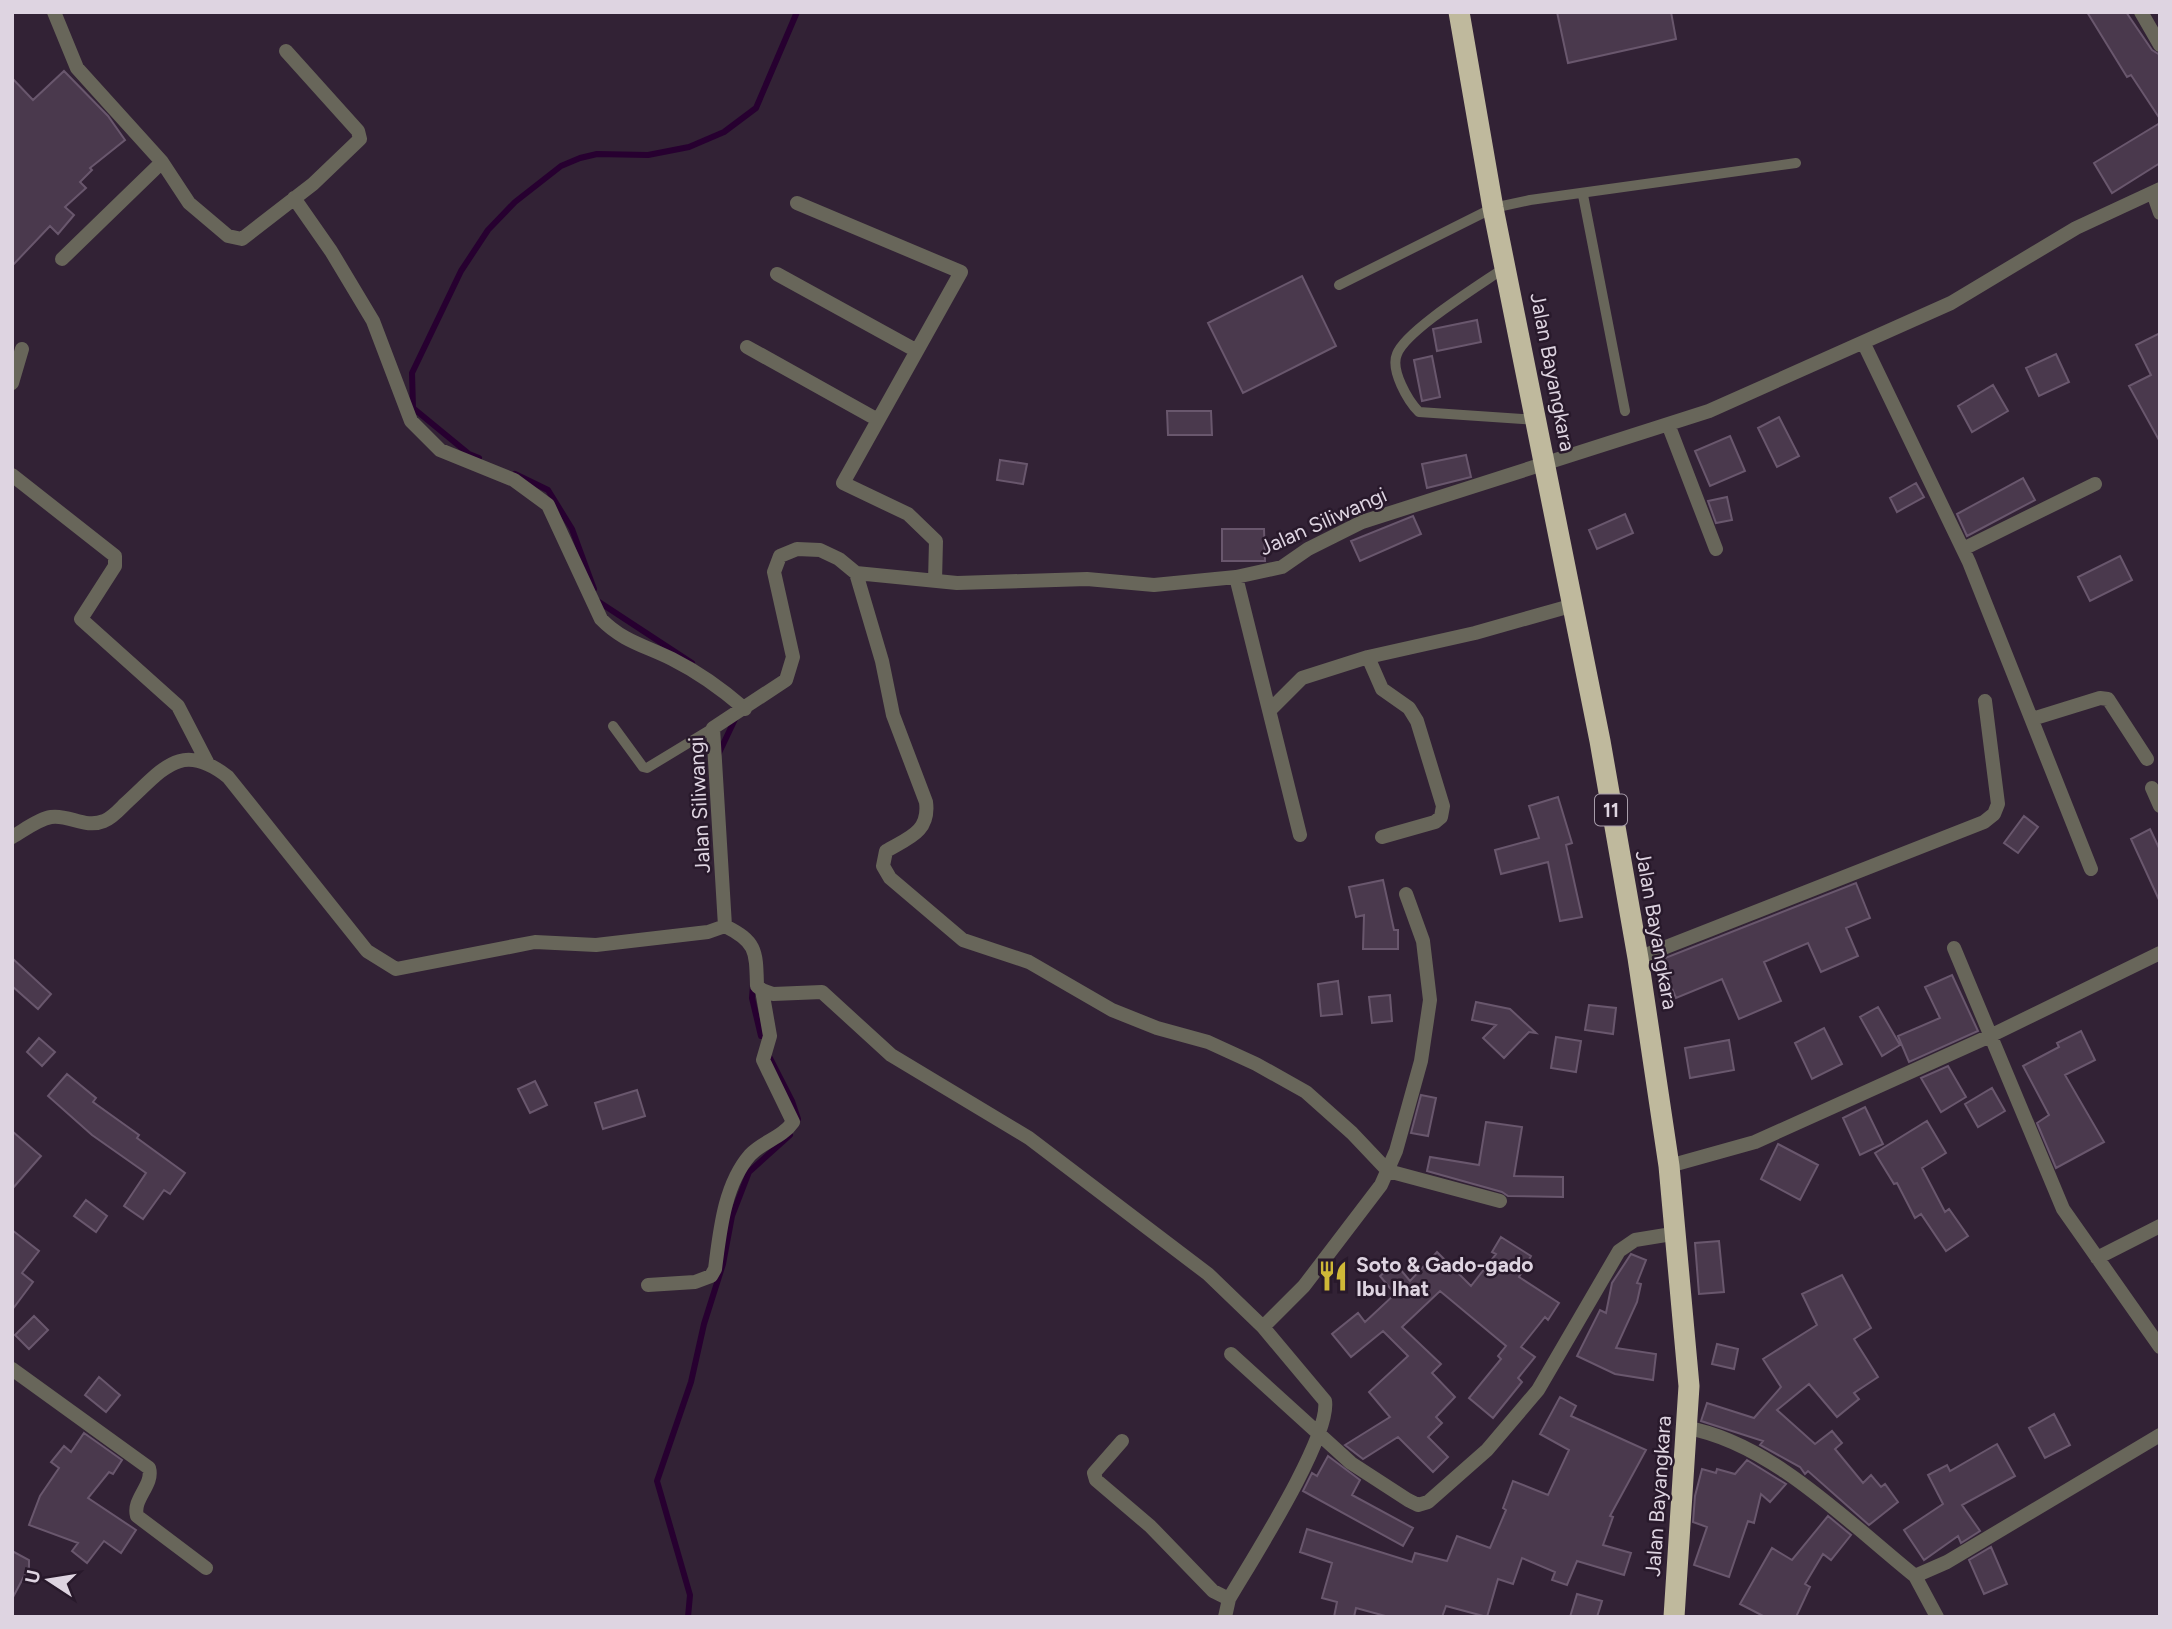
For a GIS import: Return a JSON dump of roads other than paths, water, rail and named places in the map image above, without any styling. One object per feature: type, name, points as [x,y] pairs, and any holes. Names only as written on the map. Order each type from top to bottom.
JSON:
[{"type":"highway","name":"Jalan Bayangkara","points":[[1459,12],[1493,208],[1546,461],[1638,958],[1678,1233],[1689,1386],[1674,1617]]},
{"type":"street","points":[[54,12],[77,68],[162,162],[189,203],[232,239],[242,239],[358,144],[360,135],[286,51]]},
{"type":"street","points":[[2141,12],[2160,45]]},
{"type":"street","points":[[62,260],[162,162]]},
{"type":"street","points":[[2156,191],[2160,213]]},
{"type":"street","name":"Jalan Siliwangi","points":[[721,928],[720,808],[713,728],[786,680],[792,669],[793,657],[774,572],[780,556],[797,549],[820,550],[839,559],[856,573],[935,581],[1087,579],[1154,585],[1236,577],[1282,567],[1308,549],[1362,522],[1709,411],[1951,303],[2076,228],[2156,191]]},
{"type":"street","points":[[295,198],[373,321],[411,421],[421,434],[440,450],[514,480],[548,505],[601,619],[623,637],[673,659],[722,690],[745,709]]},
{"type":"street","points":[[797,204],[961,272],[843,483],[908,514],[936,541],[935,581]]},
{"type":"street","points":[[776,274],[917,351]]},
{"type":"street","points":[[1864,344],[1963,549],[2091,869]]},
{"type":"street","points":[[747,347],[878,419]]},
{"type":"street","points":[[12,383],[22,349]]},
{"type":"street","points":[[1668,424],[1716,549]]},
{"type":"street","points":[[12,475],[117,558],[115,566],[81,619],[178,706],[207,762]]},
{"type":"street","points":[[1963,549],[2095,484]]},
{"type":"street","points":[[856,573],[882,661],[893,715],[926,802],[928,816],[920,831],[886,851],[883,866],[890,878],[963,940],[1029,962],[1112,1010],[1157,1028],[1208,1042],[1256,1064],[1306,1092],[1352,1133],[1388,1171],[1500,1201]]},
{"type":"street","points":[[1236,577],[1300,835]]},
{"type":"street","points":[[1270,710],[1302,678],[1368,657],[1475,633],[1574,606]]},
{"type":"street","points":[[1368,657],[1382,689],[1409,708],[1417,720],[1443,806],[1441,817],[1435,822],[1382,837]]},
{"type":"street","points":[[2032,719],[2100,698],[2108,699],[2147,759]]},
{"type":"street","points":[[1638,958],[1984,822],[1994,814],[1998,804],[1985,701]]},
{"type":"street","points":[[12,837],[52,817],[93,824],[107,820],[177,760],[185,758],[207,762],[228,777],[367,951],[389,967],[420,966],[491,948],[535,942],[596,945],[721,928],[744,936],[754,949],[757,986],[761,990],[773,994],[816,990],[828,995],[891,1055],[1029,1138],[1208,1274],[1262,1326],[1325,1401],[1327,1410],[1320,1436],[1229,1599],[1225,1617]]},
{"type":"street","points":[[2152,788],[2160,806]]},
{"type":"street","points":[[1262,1326],[1304,1286],[1381,1185],[1396,1151],[1421,1061],[1430,1000],[1423,940],[1405,894]]},
{"type":"street","points":[[1954,948],[2063,1209],[2160,1347]]},
{"type":"street","points":[[1669,1166],[1755,1142],[1990,1036],[2160,953]]},
{"type":"street","points":[[648,1285],[695,1282],[711,1276],[715,1269],[723,1215],[740,1170],[751,1154],[792,1124],[792,1117],[763,1056],[766,1041],[770,1036],[761,990]]},
{"type":"street","points":[[2097,1258],[2160,1226]]},
{"type":"street","points":[[1231,1354],[1351,1463],[1418,1505],[1428,1502],[1487,1450],[1538,1390],[1619,1251],[1635,1240],[1678,1233]]},
{"type":"street","points":[[12,1369],[149,1468],[150,1476],[135,1508],[137,1516],[206,1569]]},
{"type":"street","points":[[1688,1428],[1716,1433],[1770,1461],[1915,1576],[1937,1617]]},
{"type":"street","points":[[1915,1576],[1947,1562],[2160,1435]]},
{"type":"street","points":[[1122,1441],[1094,1473],[1096,1480],[1150,1526],[1213,1591],[1229,1599]]},
{"type":"lane","points":[[1339,285],[1493,208],[1530,200],[1583,195],[1796,163]]},
{"type":"lane","points":[[1583,195],[1625,411]]},
{"type":"lane","points":[[1507,266],[1410,337],[1396,354],[1395,362],[1410,404],[1419,412],[1538,420]]},
{"type":"lane","points":[[613,726],[643,767],[647,768],[713,728]]},
{"type":"waterway","points":[[479,458],[469,454],[413,408],[412,373],[461,271],[488,230],[515,202],[561,166],[580,158],[597,154],[648,155],[689,147],[724,132],[756,108],[797,12]]},
{"type":"waterway","points":[[515,474],[548,490],[572,529],[594,589]]},
{"type":"waterway","points":[[599,602],[692,663]]},
{"type":"waterway","points":[[718,755],[736,717]]},
{"type":"waterway","points":[[753,985],[752,998],[761,1036]]},
{"type":"waterway","points":[[770,1058],[798,1119]]},
{"type":"waterway","points":[[688,1617],[690,1595],[657,1481],[691,1382],[704,1324],[723,1264],[732,1216],[749,1172],[790,1135]]},
{"type":"place","name":"Soto & Gado-gado Ibu Ihat","points":[[1333,1276]]}]
